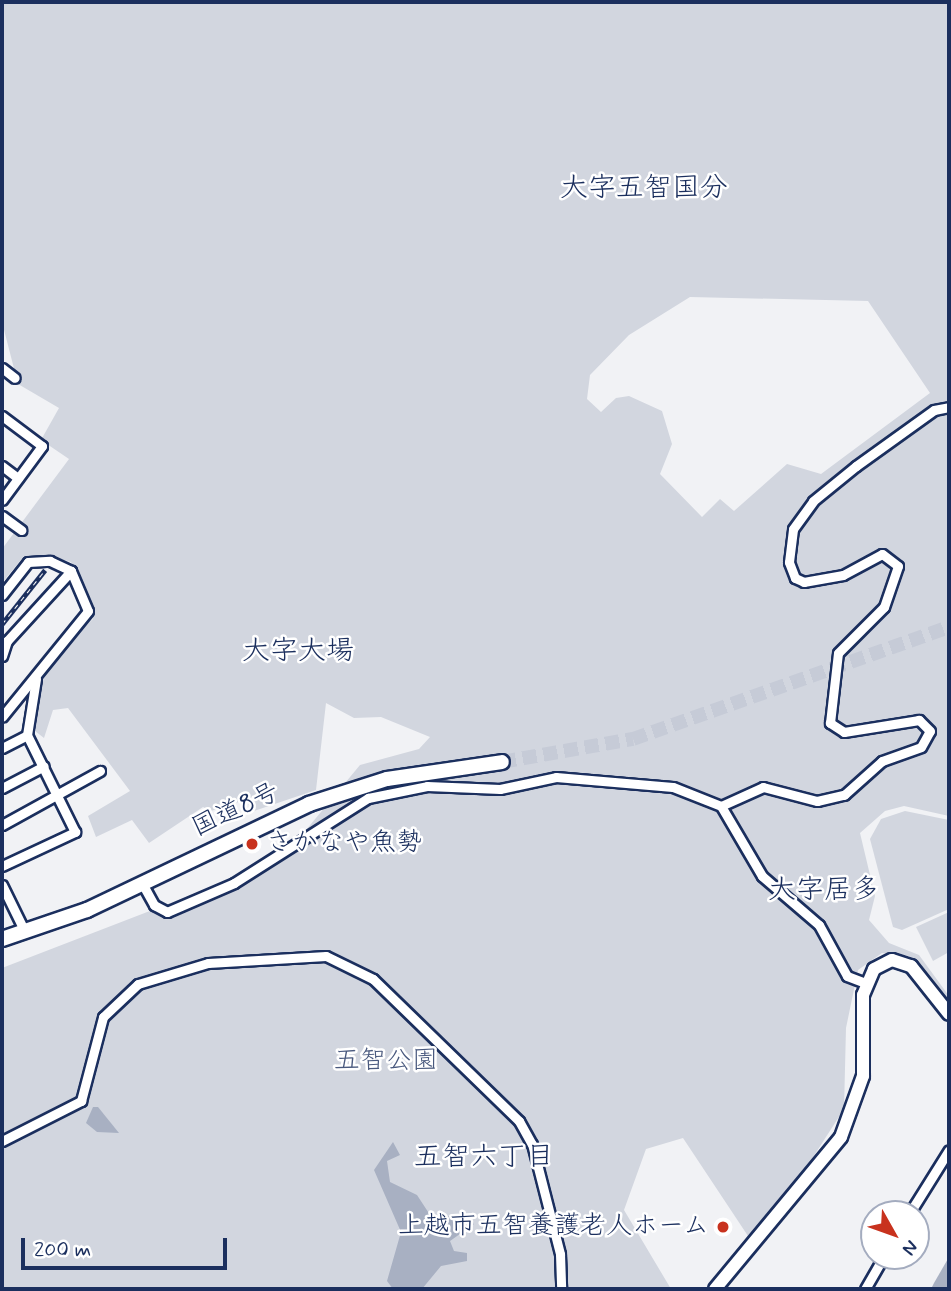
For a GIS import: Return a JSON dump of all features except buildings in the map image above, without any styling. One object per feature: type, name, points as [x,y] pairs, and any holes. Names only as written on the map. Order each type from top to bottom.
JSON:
[{"type":"highway","name":"国道8号","points":[[2,939],[143,885],[254,826],[345,791],[502,762]]},
{"type":"main road","points":[[715,1289],[841,1137],[863,1076],[865,983],[880,965],[905,962],[949,1014]]},
{"type":"street","points":[[2,368],[15,378]]},
{"type":"street","points":[[721,806],[763,787],[832,801],[882,761],[929,740],[927,723],[919,720],[844,732],[828,716],[838,653],[884,607],[896,561],[882,554],[843,575],[804,583],[795,578],[787,552],[793,529],[813,501],[933,410],[949,407]]},
{"type":"street","points":[[2,416],[42,446],[2,500]]},
{"type":"street","points":[[2,466],[18,478]]},
{"type":"street","points":[[2,516],[21,530]]},
{"type":"street","points":[[2,595],[34,559],[71,570]]},
{"type":"street","points":[[2,656],[7,641],[71,570]]},
{"type":"street","points":[[2,717],[36,679],[88,611],[71,570]]},
{"type":"street","points":[[2,866],[75,832],[27,735],[36,679]]},
{"type":"street","points":[[2,748],[27,735]]},
{"type":"street","points":[[2,788],[44,766]]},
{"type":"street","points":[[2,825],[59,796],[100,771]]},
{"type":"street","points":[[143,885],[154,905],[167,912],[234,883],[368,798],[426,786],[500,789],[556,777],[605,786],[668,787],[721,806],[762,876],[818,925],[847,976],[865,983]]},
{"type":"street","points":[[2,885],[25,932]]},
{"type":"street","points":[[2,1141],[81,1101],[103,1017],[138,984],[208,963],[326,956],[373,979],[519,1121],[532,1144],[559,1254],[561,1289]]},
{"type":"street","points":[[918,1200],[949,1150]]},
{"type":"street","points":[[865,1289],[876,1270]]},
{"type":"green space","name":"五智公園","points":[[2,2],[949,2],[949,816],[904,806],[885,811],[860,833],[875,896],[869,920],[889,943],[919,955],[949,996],[949,1008],[909,956],[882,953],[858,970],[846,1028],[844,1109],[797,1182],[748,1236],[683,1138],[646,1149],[624,1210],[671,1289],[2,1289],[2,968],[238,877],[306,830],[360,765],[419,749],[430,737],[381,717],[354,718],[326,703],[316,790],[254,811],[245,800],[211,811],[203,807],[149,843],[132,820],[96,837],[88,816],[130,791],[68,708],[53,710],[44,738],[35,731],[42,681],[59,650],[93,619],[94,608],[71,562],[48,555],[24,556],[2,583],[2,549],[69,459],[41,440],[59,408],[18,384],[2,322]],"holes":[[[690,297],[868,301],[930,393],[821,474],[787,464],[734,511],[720,499],[702,517],[660,474],[672,444],[662,411],[629,396],[616,398],[601,412],[587,399],[590,375],[629,335]]]},
{"type":"green space","points":[[905,811],[949,820],[949,909],[902,930],[893,927],[870,839],[881,819]]},
{"type":"green space","points":[[949,912],[949,952],[933,961],[916,927]]},
{"type":"water","points":[[93,1107],[98,1107],[119,1133],[97,1132],[86,1123]]},
{"type":"water","points":[[393,1142],[400,1155],[387,1161],[390,1182],[417,1195],[434,1221],[453,1215],[474,1224],[450,1241],[454,1251],[467,1253],[467,1261],[441,1266],[422,1289],[393,1289],[387,1281],[401,1232],[374,1170]]},
{"type":"water","points":[[949,1257],[949,1289],[931,1289],[934,1283]]},
{"type":"tunnel","points":[[502,762],[633,739],[949,627]]},
{"type":"railway","points":[[2,624],[45,570]]},
{"type":"place","name":"さかなや魚勢","points":[[252,844]]},
{"type":"place","name":"上越市五智養護老人ホーム","points":[[723,1227]]},
{"type":"district","name":"大字五智国分","points":[[644,189]]},
{"type":"district","name":"大字大場","points":[[298,652]]},
{"type":"district","name":"大字居多","points":[[824,891]]},
{"type":"district","name":"五智六丁目","points":[[484,1158]]}]
